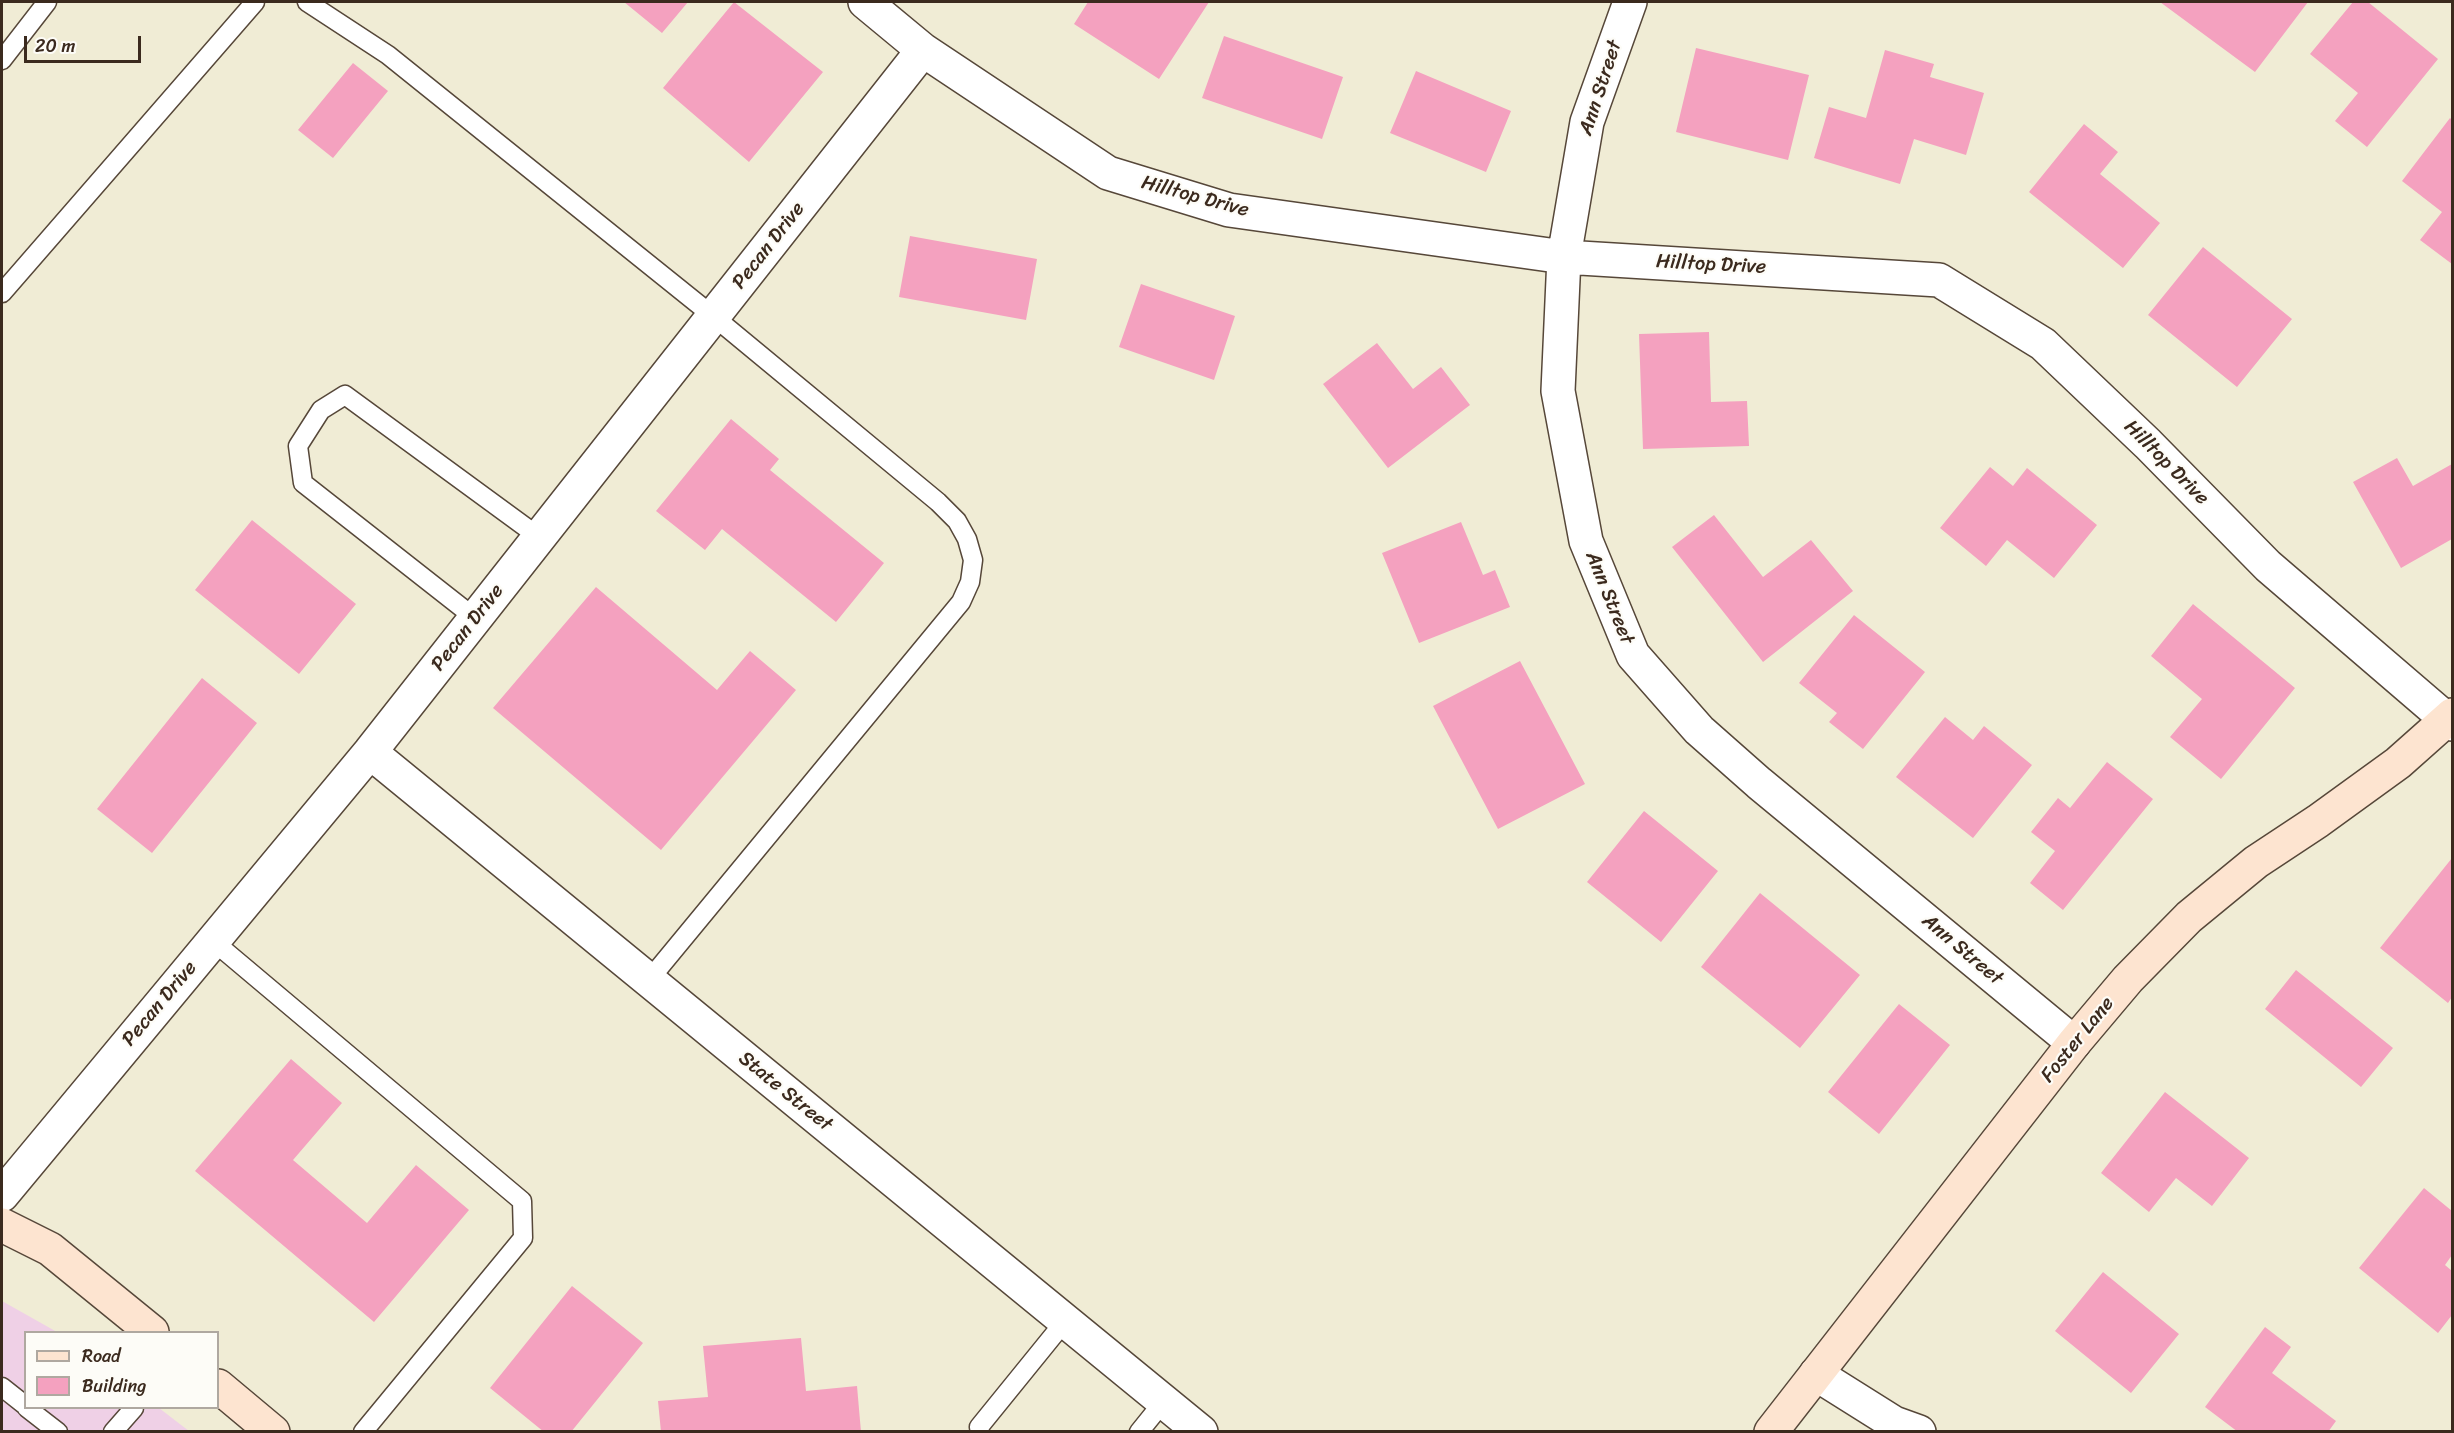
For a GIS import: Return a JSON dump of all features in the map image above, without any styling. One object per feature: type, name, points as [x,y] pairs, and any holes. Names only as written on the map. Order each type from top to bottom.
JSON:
[{"type":"street","name":"Hilltop Drive","points":[[865,2],[923,50],[1108,173],[1229,210],[1564,257],[1940,280],[2043,344],[2148,444],[2268,566],[2451,720]]},
{"type":"street","name":"Ann Street","points":[[1630,2],[1587,122],[1564,257],[1558,391],[1586,541],[1633,655],[1699,730],[2074,1043]]},
{"type":"street","name":"Pecan Drive","points":[[2,1195],[370,752],[923,50]]},
{"type":"street","name":"Foster Lane","points":[[1771,1431],[2074,1043],[2128,979],[2188,917],[2256,862],[2318,821],[2398,763],[2451,720]]},
{"type":"street","name":"State Street","points":[[370,752],[1201,1431]]},
{"type":"street","points":[[2,1225],[50,1249],[151,1331]]},
{"type":"street","points":[[1816,1374],[1894,1423],[1919,1431]]},
{"type":"street","points":[[219,1387],[273,1431]]},
{"type":"lane","points":[[2,60],[47,2]]},
{"type":"lane","points":[[2,293],[255,2]]},
{"type":"lane","points":[[307,2],[388,55],[713,316],[938,502],[957,521],[967,539],[973,560],[970,582],[961,602],[649,980]]},
{"type":"lane","points":[[475,618],[303,483],[298,446],[321,410],[345,395],[539,537]]},
{"type":"lane","points":[[213,941],[522,1201],[523,1238],[363,1431]]},
{"type":"lane","points":[[980,1431],[980,1426],[1065,1321]]},
{"type":"lane","points":[[2,1387],[24,1405]]},
{"type":"lane","points":[[1139,1431],[1164,1401]]},
{"type":"lane","points":[[29,1409],[58,1431]]},
{"type":"lane","points":[[113,1431],[132,1409]]},
{"type":"shaded area","points":[[2,1301],[55,1331],[24,1331],[24,1409],[160,1409],[189,1431],[2,1431]]},
{"type":"building","points":[[624,2],[688,2],[662,33]]},
{"type":"building","points":[[734,2],[823,72],[749,162],[663,88]]},
{"type":"building","points":[[1088,2],[1209,2],[1159,79],[1074,24]]},
{"type":"building","points":[[2160,2],[2308,2],[2255,72]]},
{"type":"building","points":[[2353,2],[2368,2],[2438,59],[2367,147],[2335,121],[2358,93],[2310,54]]},
{"type":"building","points":[[1224,36],[1343,77],[1322,139],[1202,98]]},
{"type":"building","points":[[1696,48],[1809,75],[1788,160],[1676,132]]},
{"type":"building","points":[[1885,50],[1934,64],[1930,77],[1984,93],[1966,155],[1914,139],[1900,184],[1814,158],[1829,107],[1866,118]]},
{"type":"building","points":[[353,63],[388,91],[333,158],[298,130]]},
{"type":"building","points":[[1416,71],[1511,111],[1486,172],[1390,133]]},
{"type":"building","points":[[2450,118],[2452,120],[2452,264],[2420,240],[2442,212],[2402,181]]},
{"type":"building","points":[[2084,124],[2118,152],[2100,174],[2160,223],[2123,268],[2029,192]]},
{"type":"building","points":[[910,236],[1037,259],[1026,320],[899,297]]},
{"type":"building","points":[[2203,247],[2292,319],[2237,387],[2148,315]]},
{"type":"building","points":[[1141,284],[1235,316],[1214,380],[1119,347]]},
{"type":"building","points":[[1709,332],[1711,402],[1747,401],[1749,446],[1643,449],[1639,334]]},
{"type":"building","points":[[1377,343],[1413,389],[1441,367],[1470,405],[1388,468],[1323,384]]},
{"type":"building","points":[[731,419],[779,459],[770,470],[884,563],[836,622],[722,529],[705,550],[656,511]]},
{"type":"building","points":[[2397,458],[2413,486],[2452,464],[2452,539],[2401,568],[2353,482]]},
{"type":"building","points":[[1990,467],[2013,486],[2027,468],[2097,525],[2054,578],[2007,540],[1986,566],[1940,528]]},
{"type":"building","points":[[1714,515],[1763,577],[1811,540],[1853,591],[1763,662],[1672,547]]},
{"type":"building","points":[[252,520],[356,604],[299,674],[195,590]]},
{"type":"building","points":[[1461,522],[1483,575],[1495,570],[1510,607],[1419,643],[1382,553]]},
{"type":"building","points":[[596,587],[717,690],[750,651],[796,690],[661,850],[493,708]]},
{"type":"building","points":[[2193,604],[2295,688],[2221,779],[2170,737],[2202,699],[2151,656]]},
{"type":"building","points":[[1854,615],[1925,672],[1863,749],[1829,722],[1837,713],[1799,683]]},
{"type":"building","points":[[1520,661],[1585,784],[1498,829],[1433,706]]},
{"type":"building","points":[[202,678],[257,723],[152,853],[97,809]]},
{"type":"building","points":[[1945,717],[1973,740],[1984,726],[2032,765],[1973,838],[1896,777]]},
{"type":"building","points":[[2107,762],[2153,799],[2063,910],[2030,883],[2055,851],[2031,832],[2058,798],[2070,808]]},
{"type":"building","points":[[1644,811],[1718,871],[1661,942],[1587,882]]},
{"type":"building","points":[[2452,858],[2452,997],[2448,1003],[2380,948]]},
{"type":"building","points":[[1760,893],[1860,975],[1800,1048],[1701,967]]},
{"type":"building","points":[[2296,970],[2393,1048],[2361,1087],[2265,1009]]},
{"type":"building","points":[[1899,1004],[1950,1045],[1879,1134],[1828,1092]]},
{"type":"building","points":[[291,1059],[342,1103],[293,1160],[367,1223],[416,1165],[469,1210],[374,1322],[195,1171]]},
{"type":"building","points":[[2165,1092],[2249,1158],[2212,1206],[2176,1178],[2149,1212],[2101,1173]]},
{"type":"building","points":[[2424,1188],[2452,1211],[2452,1255],[2445,1265],[2452,1271],[2452,1315],[2438,1333],[2359,1268]]},
{"type":"building","points":[[2103,1272],[2179,1334],[2131,1393],[2055,1331]]},
{"type":"building","points":[[572,1286],[643,1343],[571,1432],[544,1432],[490,1388]]},
{"type":"building","points":[[2265,1327],[2291,1347],[2272,1373],[2336,1421],[2328,1432],[2238,1432],[2205,1407]]},
{"type":"building","points":[[801,1338],[806,1391],[857,1386],[861,1432],[661,1432],[658,1401],[708,1397],[703,1346]]}]
